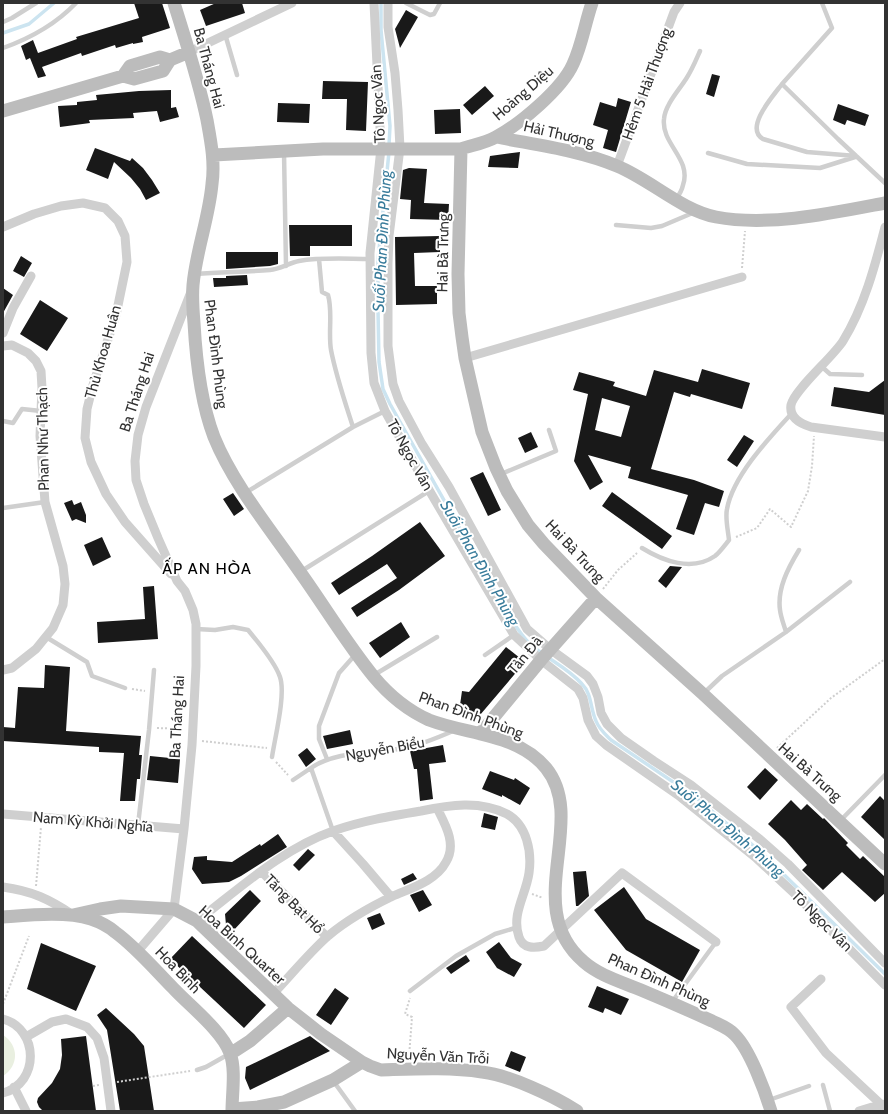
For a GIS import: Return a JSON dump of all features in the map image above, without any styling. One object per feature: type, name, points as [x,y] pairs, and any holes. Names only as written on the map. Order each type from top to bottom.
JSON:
[{"type":"street","name":"Ba Tháng Hai","points":[[174,3],[203,100],[214,155],[212,185],[194,281],[146,407],[138,435],[135,461],[136,480],[158,538],[177,581],[185,591],[193,610],[196,629],[193,729],[184,829],[174,909]]},
{"type":"street","points":[[3,111],[123,76],[134,80],[164,70],[170,60],[292,3]]},
{"type":"street","name":"Tô Ngọc Vân","points":[[374,3],[381,148],[370,259],[371,353],[374,383],[385,411],[514,634],[541,660],[578,689],[583,698],[588,720],[596,736],[606,746],[678,794],[756,857],[797,894],[885,985]]},
{"type":"street","name":"Tô Ngọc Vân","points":[[388,3],[388,27],[396,73],[400,148],[389,236],[388,346],[393,384],[399,401],[422,444],[449,487],[527,630],[550,650],[587,676],[593,684],[598,697],[601,713],[607,724],[621,738],[708,798],[762,841],[885,963]]},
{"type":"street","name":"Hoàng Diệu","points":[[496,137],[520,120],[557,89],[566,78],[578,51],[592,3]]},
{"type":"street","name":"Hẻm 5 Hải Thượng","points":[[617,166],[674,12],[680,3]]},
{"type":"street","points":[[214,155],[381,148],[461,149],[496,137]]},
{"type":"street","name":"Hải Thượng","points":[[496,137],[568,150],[617,166],[644,179],[696,211],[716,217],[745,221],[788,218],[885,203]]},
{"type":"street","name":"Hai Bà Trưng","points":[[461,149],[458,274],[459,313],[465,358],[482,432],[507,491],[528,525],[544,544],[596,598],[703,694],[885,864]]},
{"type":"street","name":"Thủ Khoa Huân","points":[[3,227],[34,214],[61,206],[83,203],[105,208],[118,221],[125,236],[127,262],[116,315],[93,385],[87,409],[85,438],[90,462],[106,494],[125,522],[177,581]]},
{"type":"street","points":[[885,227],[878,256],[858,312],[841,343],[798,392],[791,404],[792,413],[796,420],[802,424],[885,437]]},
{"type":"street","points":[[3,333],[13,308],[31,276]]},
{"type":"street","points":[[465,358],[742,278]]},
{"type":"street","name":"Phan Đình Phùng","points":[[194,281],[194,324],[200,380],[206,411],[214,436],[223,456],[245,493],[357,654],[373,676],[394,699],[409,709],[430,720],[514,744],[534,757],[547,769],[556,786],[560,802],[561,821],[555,878],[556,902],[560,930],[570,947],[584,962],[603,974],[671,1003],[729,1030],[737,1036],[752,1061],[769,1106]]},
{"type":"street","name":"Phan Như Thạch","points":[[3,346],[20,348],[28,353],[36,361],[41,371],[42,388],[40,436],[45,502],[63,566],[65,584],[63,605],[53,628],[36,649],[12,668],[3,670]]},
{"type":"street","name":"Tản Đà","points":[[480,734],[541,660],[596,598]]},
{"type":"street","points":[[197,921],[262,872],[297,848],[333,831],[370,820],[437,808],[475,804],[496,809],[509,815],[517,823],[524,834],[530,851],[529,873],[517,912],[515,928],[520,940],[526,946],[534,948],[544,946],[622,873],[716,942]]},
{"type":"street","name":"Tăng Bạt Hổ","points":[[273,994],[327,937],[351,919],[432,877],[442,869],[447,861],[450,848],[450,838],[437,808]]},
{"type":"street","name":"Nam Kỳ Khởi Nghĩa","points":[[3,814],[184,829]]},
{"type":"street","points":[[333,831],[391,897]]},
{"type":"street","name":"Tăng Bạt Hổ","points":[[262,872],[327,937]]},
{"type":"street","points":[[797,894],[807,885]]},
{"type":"street","points":[[3,887],[35,894],[53,902],[73,915],[91,919],[103,924],[116,932],[137,952]]},
{"type":"street","points":[[3,917],[73,915],[121,906],[174,909]]},
{"type":"street","name":"Hoa Binh Quarter","points":[[174,909],[197,921],[288,1008]]},
{"type":"street","name":"Hoa Binh","points":[[174,909],[137,952],[207,1023],[222,1040],[230,1054]]},
{"type":"street","points":[[821,979],[791,1007],[826,1053],[883,1106]]},
{"type":"street","points":[[288,1008],[250,1041],[230,1054],[232,1070],[232,1110],[284,1102],[333,1080],[362,1062]]},
{"type":"street","name":"Nguyễn Văn Trỗi","points":[[288,1008],[321,1034],[362,1062],[381,1070],[459,1069],[496,1074],[537,1090],[576,1111]]},
{"type":"street","points":[[3,1019],[9,1020],[19,1027],[26,1037],[30,1049],[30,1062],[26,1074],[18,1084],[3,1093]]},
{"type":"street","points":[[26,1037],[52,1022],[66,1020],[87,1027],[97,1038],[104,1058],[111,1111]]},
{"type":"street","points":[[14,1087],[26,1111]]},
{"type":"street","points":[[859,1111],[883,1106]]},
{"type":"lane","points":[[3,22],[36,3]]},
{"type":"lane","points":[[3,48],[21,42],[50,26],[76,3]]},
{"type":"lane","points":[[406,3],[430,14],[434,14],[440,3]]},
{"type":"lane","points":[[822,3],[832,28],[782,84],[765,107],[757,123],[756,132],[759,137],[763,139],[807,152],[856,156]]},
{"type":"lane","points":[[225,34],[237,75]]},
{"type":"lane","points":[[676,199],[684,184],[685,175],[681,159],[665,133],[664,119],[672,98],[687,78],[700,51]]},
{"type":"lane","points":[[782,84],[885,183]]},
{"type":"lane","points":[[284,151],[286,266]]},
{"type":"lane","points":[[708,153],[747,164],[820,168],[856,156]]},
{"type":"lane","points":[[616,225],[651,228],[662,226],[696,211]]},
{"type":"lane","points":[[319,259],[322,292],[328,295],[331,305],[331,349],[341,392],[353,427]]},
{"type":"lane","points":[[194,281],[230,271],[278,269],[298,262],[319,259],[370,259]]},
{"type":"lane","points":[[821,366],[830,374],[862,374]]},
{"type":"lane","points":[[3,421],[13,423],[22,409],[41,411]]},
{"type":"lane","points":[[245,493],[353,427],[385,411]]},
{"type":"lane","points":[[642,548],[658,557],[678,563],[699,564],[716,556],[729,540],[726,510],[732,491],[755,455],[792,413]]},
{"type":"lane","points":[[500,474],[556,451],[549,430]]},
{"type":"lane","points":[[300,572],[430,490]]},
{"type":"lane","points":[[3,508],[45,502]]},
{"type":"lane","points":[[786,632],[780,610],[780,596],[784,580],[799,550]]},
{"type":"lane","points":[[703,694],[722,676],[786,632],[850,582]]},
{"type":"lane","points":[[196,629],[215,630],[233,627],[248,630],[266,653],[280,677],[282,695],[272,757]]},
{"type":"lane","points":[[485,655],[514,634]]},
{"type":"lane","points":[[46,636],[87,662],[92,676],[125,688]]},
{"type":"lane","points":[[373,676],[438,637]]},
{"type":"lane","points":[[327,759],[319,739],[319,726],[339,673],[357,654]]},
{"type":"lane","points":[[138,825],[154,670]]},
{"type":"lane","name":"Nguyễn Biểu","points":[[293,780],[327,759],[403,748],[429,742],[458,729]]},
{"type":"lane","points":[[311,768],[333,831]]},
{"type":"lane","points":[[840,821],[885,775]]},
{"type":"lane","points":[[410,991],[456,956],[495,934],[515,928]]},
{"type":"lane","points":[[671,1003],[716,942]]},
{"type":"lane","points":[[197,1070],[206,1067],[230,1054]]},
{"type":"lane","points":[[333,1080],[355,1111]]},
{"type":"lane","points":[[823,1085],[830,1111]]},
{"type":"lane","points":[[769,1106],[809,1086]]},
{"type":"path","points":[[742,278],[745,221]]},
{"type":"path","points":[[729,540],[757,528],[770,508],[791,527],[808,491],[812,466],[814,427]]},
{"type":"path","points":[[596,598],[618,570],[642,548]]},
{"type":"path","points":[[768,755],[831,698],[885,659]]},
{"type":"path","points":[[125,688],[152,692]]},
{"type":"path","points":[[149,727],[193,729]]},
{"type":"path","points":[[192,740],[273,748]]},
{"type":"path","points":[[272,757],[293,780]]},
{"type":"path","points":[[35,894],[42,818]]},
{"type":"path","points":[[524,891],[556,902]]},
{"type":"path","points":[[3,1004],[29,936]]},
{"type":"path","points":[[408,1069],[412,1016],[405,1014],[410,1001],[410,991]]},
{"type":"path","points":[[115,1083],[197,1070]]},
{"type":"path","points":[[92,1086],[100,1085]]},
{"type":"green space","points":[[3,1035],[12,1044],[15,1056],[12,1067],[3,1076]]},
{"type":"building","points":[[134,3],[162,3],[170,28],[142,37],[143,42],[116,48],[115,45],[82,56],[81,53],[42,67],[46,76],[38,78],[30,58],[26,60],[21,46],[33,40],[38,53],[77,39],[76,37],[139,18]]},
{"type":"building","points":[[216,3],[242,3],[245,13],[206,26],[200,10]]},
{"type":"building","points":[[406,10],[418,17],[400,48],[395,29]]},
{"type":"building","points":[[712,74],[720,76],[714,97],[706,94]]},
{"type":"building","points":[[323,81],[368,82],[366,131],[346,130],[347,99],[322,99]]},
{"type":"building","points":[[485,86],[494,96],[472,115],[463,105]]},
{"type":"building","points":[[171,90],[171,108],[176,107],[179,117],[160,122],[157,111],[133,113],[134,118],[89,120],[90,123],[60,127],[58,106],[77,105],[77,102],[97,100],[96,95]]},
{"type":"building","points":[[618,98],[631,102],[616,152],[603,148],[608,130],[593,125],[600,102],[616,107]]},
{"type":"building","points":[[278,103],[310,104],[309,123],[277,122]]},
{"type":"building","points":[[838,104],[869,115],[865,126],[847,120],[845,125],[833,120]]},
{"type":"building","points":[[460,109],[461,133],[435,134],[434,110]]},
{"type":"building","points":[[95,148],[130,161],[132,158],[143,168],[160,193],[146,200],[140,189],[131,178],[114,162],[108,179],[86,170]]},
{"type":"building","points":[[520,152],[518,168],[488,167],[490,156]]},
{"type":"building","points":[[409,168],[427,169],[424,203],[449,204],[448,220],[410,219],[411,200],[400,199],[403,170]]},
{"type":"building","points":[[289,225],[352,225],[352,246],[310,246],[310,256],[290,256]]},
{"type":"building","points":[[440,236],[440,252],[414,253],[415,286],[437,286],[437,304],[396,305],[395,237]]},
{"type":"building","points":[[226,252],[278,252],[278,264],[270,266],[226,269]]},
{"type":"building","points":[[21,256],[32,263],[24,277],[13,271]]},
{"type":"building","points":[[247,275],[248,285],[214,287],[213,278]]},
{"type":"building","points":[[3,288],[13,295],[3,313]]},
{"type":"building","points":[[40,300],[68,318],[47,351],[20,334]]},
{"type":"building","points":[[702,369],[750,383],[742,409],[691,394],[690,397],[674,392],[651,469],[694,480],[724,491],[719,507],[705,503],[694,535],[676,529],[688,495],[628,478],[631,467],[588,455],[603,482],[590,490],[574,461],[588,394],[573,390],[579,372],[615,382],[613,386],[646,396],[654,370],[698,382]],"holes":[[[602,398],[630,406],[621,437],[595,430]]]},
{"type":"building","points":[[885,380],[885,415],[831,406],[834,387],[869,392]]},
{"type":"building","points":[[531,432],[538,447],[525,453],[518,438]]},
{"type":"building","points":[[744,435],[754,441],[737,467],[727,460]]},
{"type":"building","points":[[483,472],[501,510],[488,516],[470,478]]},
{"type":"building","points":[[612,492],[672,536],[662,549],[602,506]]},
{"type":"building","points":[[233,493],[244,509],[234,516],[223,499]]},
{"type":"building","points":[[72,500],[74,505],[81,502],[86,515],[86,523],[76,519],[72,521],[64,503]]},
{"type":"building","points":[[420,522],[445,556],[399,590],[357,617],[351,608],[397,578],[387,564],[339,595],[331,583]]},
{"type":"building","points":[[102,537],[111,557],[93,566],[84,545]]},
{"type":"building","points":[[670,566],[682,567],[666,588],[658,581]]},
{"type":"building","points":[[154,586],[158,639],[98,643],[97,622],[145,619],[143,587]]},
{"type":"building","points":[[401,622],[410,637],[380,658],[369,643]]},
{"type":"building","points":[[506,647],[525,662],[480,715],[459,712],[462,691],[469,692]]},
{"type":"building","points":[[45,665],[70,667],[66,731],[141,736],[139,755],[142,755],[140,779],[137,779],[135,801],[120,801],[124,753],[99,752],[99,747],[3,741],[3,727],[15,728],[18,687],[44,688]]},
{"type":"building","points":[[350,730],[353,744],[327,749],[323,736]]},
{"type":"building","points":[[443,745],[446,762],[429,764],[433,799],[420,801],[417,769],[414,769],[410,751]]},
{"type":"building","points":[[307,748],[316,759],[306,767],[298,755]]},
{"type":"building","points":[[150,756],[180,759],[178,783],[147,780]]},
{"type":"building","points":[[765,768],[778,780],[760,800],[747,787]]},
{"type":"building","points":[[490,771],[514,780],[515,778],[530,788],[520,805],[502,795],[502,797],[482,789]]},
{"type":"building","points":[[880,796],[885,801],[885,840],[861,817]]},
{"type":"building","points":[[791,800],[801,810],[807,804],[823,819],[824,818],[848,843],[846,845],[860,859],[863,856],[885,877],[885,893],[875,902],[842,872],[823,890],[802,870],[807,865],[785,840],[768,824]]},
{"type":"building","points":[[484,813],[498,817],[495,830],[481,827]]},
{"type":"building","points":[[278,834],[287,847],[229,882],[202,884],[192,869],[194,857],[207,856],[207,860],[232,862],[260,844],[261,846]]},
{"type":"building","points":[[308,849],[315,855],[299,871],[293,865]]},
{"type":"building","points":[[586,871],[589,896],[578,906],[576,906],[573,872]]},
{"type":"building","points":[[413,873],[417,879],[404,885],[401,879]]},
{"type":"building","points":[[624,887],[646,919],[700,950],[682,982],[626,950],[594,910]]},
{"type":"building","points":[[250,890],[261,901],[233,931],[226,925],[225,914]]},
{"type":"building","points":[[423,890],[432,905],[419,912],[410,895]]},
{"type":"building","points":[[380,913],[385,924],[372,930],[367,918]]},
{"type":"building","points":[[192,936],[266,1005],[244,1028],[170,959]]},
{"type":"building","points":[[499,942],[511,958],[522,964],[514,977],[497,968],[486,952]]},
{"type":"building","points":[[41,943],[96,966],[76,1011],[27,989]]},
{"type":"building","points":[[466,955],[470,961],[451,974],[446,968]]},
{"type":"building","points":[[597,986],[629,999],[621,1015],[605,1008],[603,1013],[588,1007]]},
{"type":"building","points":[[335,988],[349,998],[331,1025],[316,1015]]},
{"type":"building","points":[[106,1008],[134,1034],[144,1046],[154,1111],[120,1111],[107,1030],[97,1015]]},
{"type":"building","points":[[86,1036],[96,1111],[43,1111],[37,1102],[38,1098],[52,1083],[60,1069],[62,1055],[61,1039]]},
{"type":"building","points":[[310,1036],[330,1051],[250,1090],[245,1078],[246,1067]]},
{"type":"building","points":[[511,1051],[526,1057],[520,1072],[505,1066]]},
{"type":"waterway","points":[[3,33],[29,24],[54,3]]},
{"type":"waterway","name":"Suối Phan Đình Phùng","points":[[381,3],[381,30],[390,126],[389,145]]},
{"type":"waterway","name":"Suối Phan Đình Phùng","points":[[389,152],[378,260],[379,362],[383,389],[509,616],[529,643],[570,673],[582,684],[588,692],[597,724],[611,740],[694,796],[761,852],[885,974]]},
{"type":"district","name":"ẤP AN HÒA","points":[[207,568]]}]
